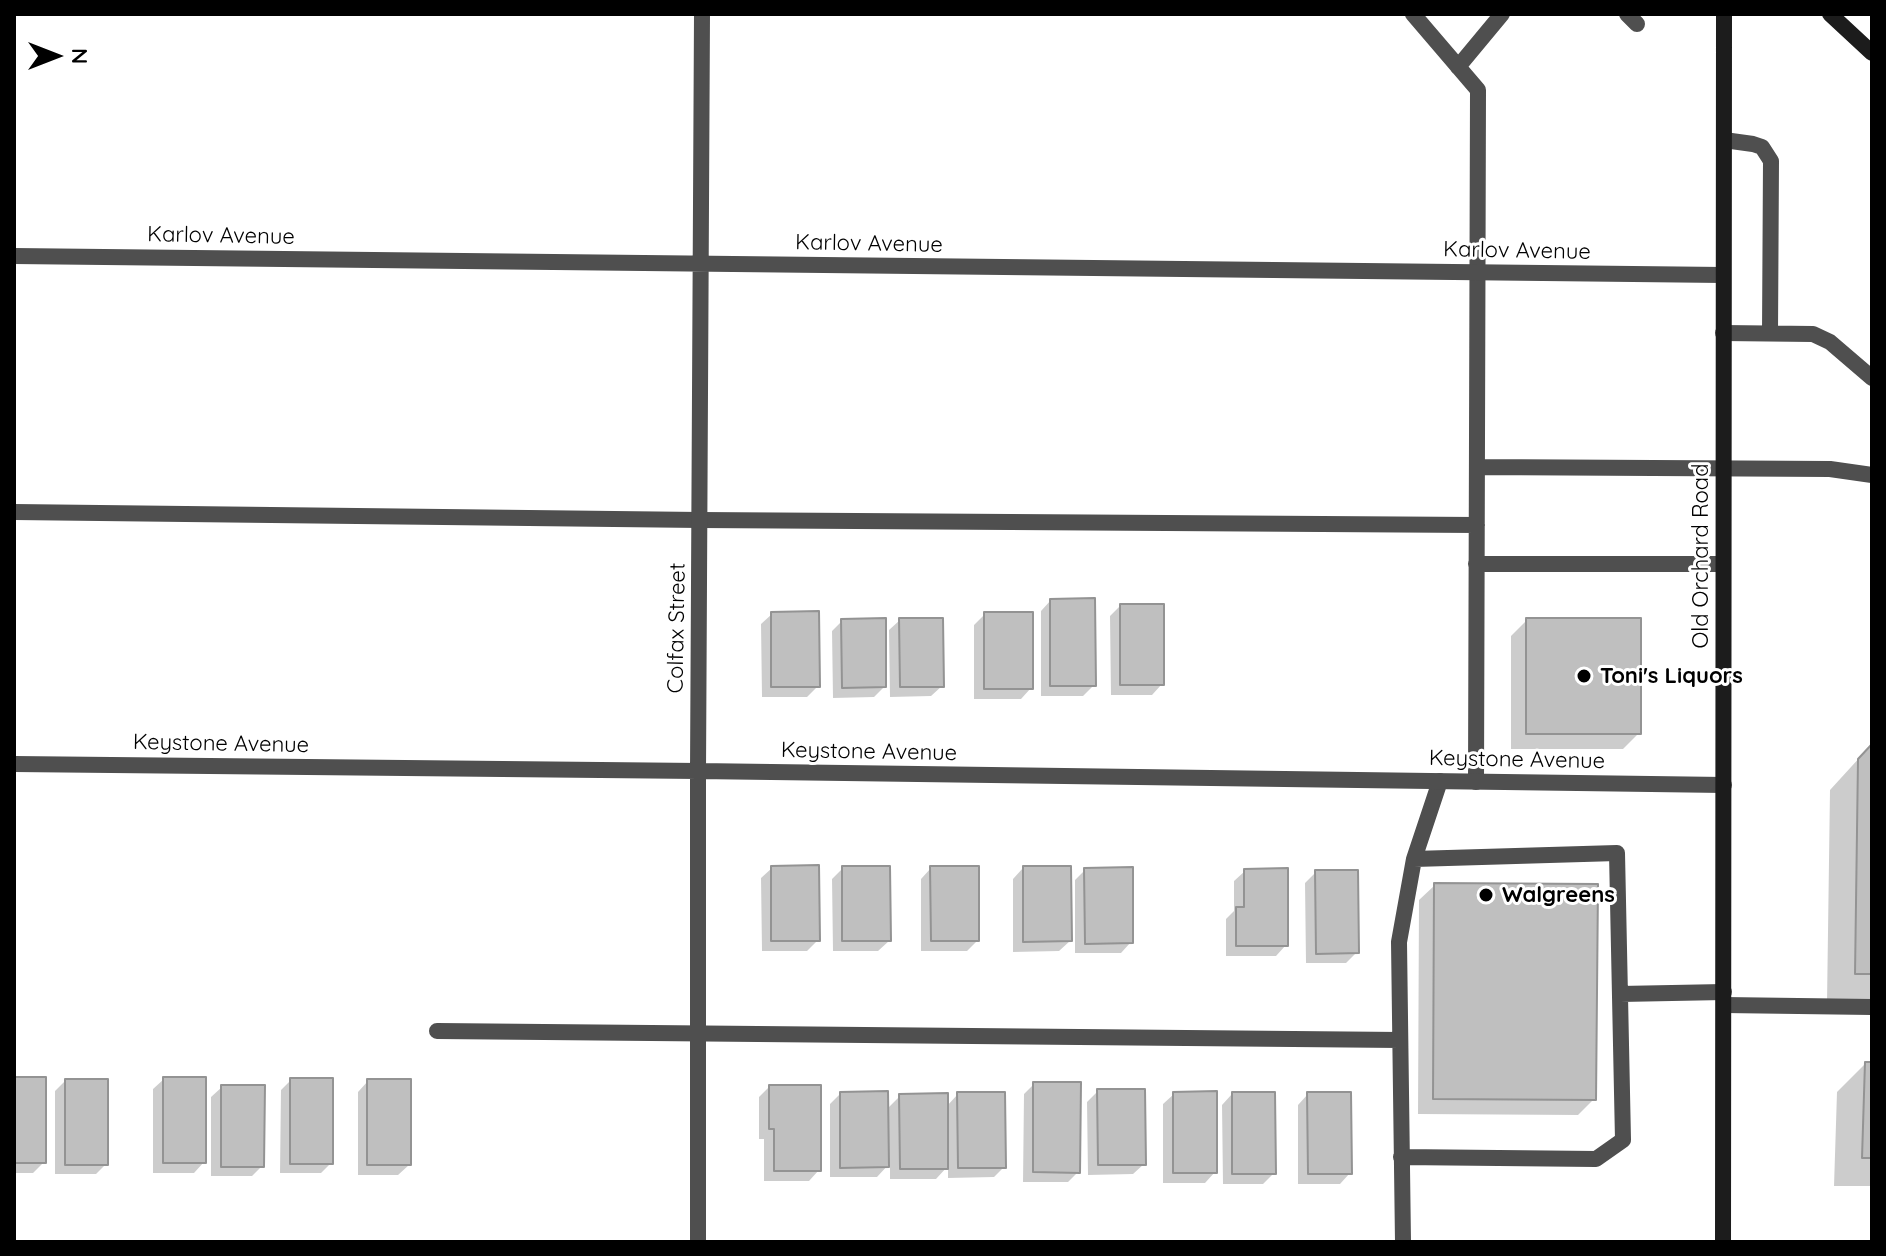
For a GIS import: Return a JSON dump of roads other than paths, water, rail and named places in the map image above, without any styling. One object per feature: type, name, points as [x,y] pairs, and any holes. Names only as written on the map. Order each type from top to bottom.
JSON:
[{"type":"main road","name":"Old Orchard Road","points":[[1723,1242],[1724,14]]},
{"type":"main road","points":[[1830,14],[1872,53]]},
{"type":"street","name":"Colfax Street","points":[[698,1242],[702,14]]},
{"type":"street","points":[[1413,14],[1478,90],[1476,782]]},
{"type":"street","points":[[1458,67],[1502,14]]},
{"type":"street","points":[[1724,140],[1762,147],[1771,161],[1770,333]]},
{"type":"street","name":"Karlov Avenue","points":[[14,256],[1723,275]]},
{"type":"street","points":[[1723,333],[1813,334],[1869,369]]},
{"type":"street","points":[[1477,467],[1830,469],[1872,475]]},
{"type":"street","points":[[14,512],[1477,525]]},
{"type":"street","points":[[1476,564],[1723,564]]},
{"type":"street","name":"Keystone Avenue","points":[[14,764],[1724,785]]},
{"type":"street","points":[[1403,1242],[1399,942],[1414,859],[1440,781]]},
{"type":"street","points":[[1401,1157],[1596,1159],[1623,1140],[1617,853],[1414,859]]},
{"type":"street","points":[[1620,994],[1872,1007]]},
{"type":"street","points":[[437,1031],[1400,1040]]},
{"type":"place","name":"Toni's Liquors","points":[[1584,676]]},
{"type":"place","name":"Walgreens","points":[[1486,895]]}]
